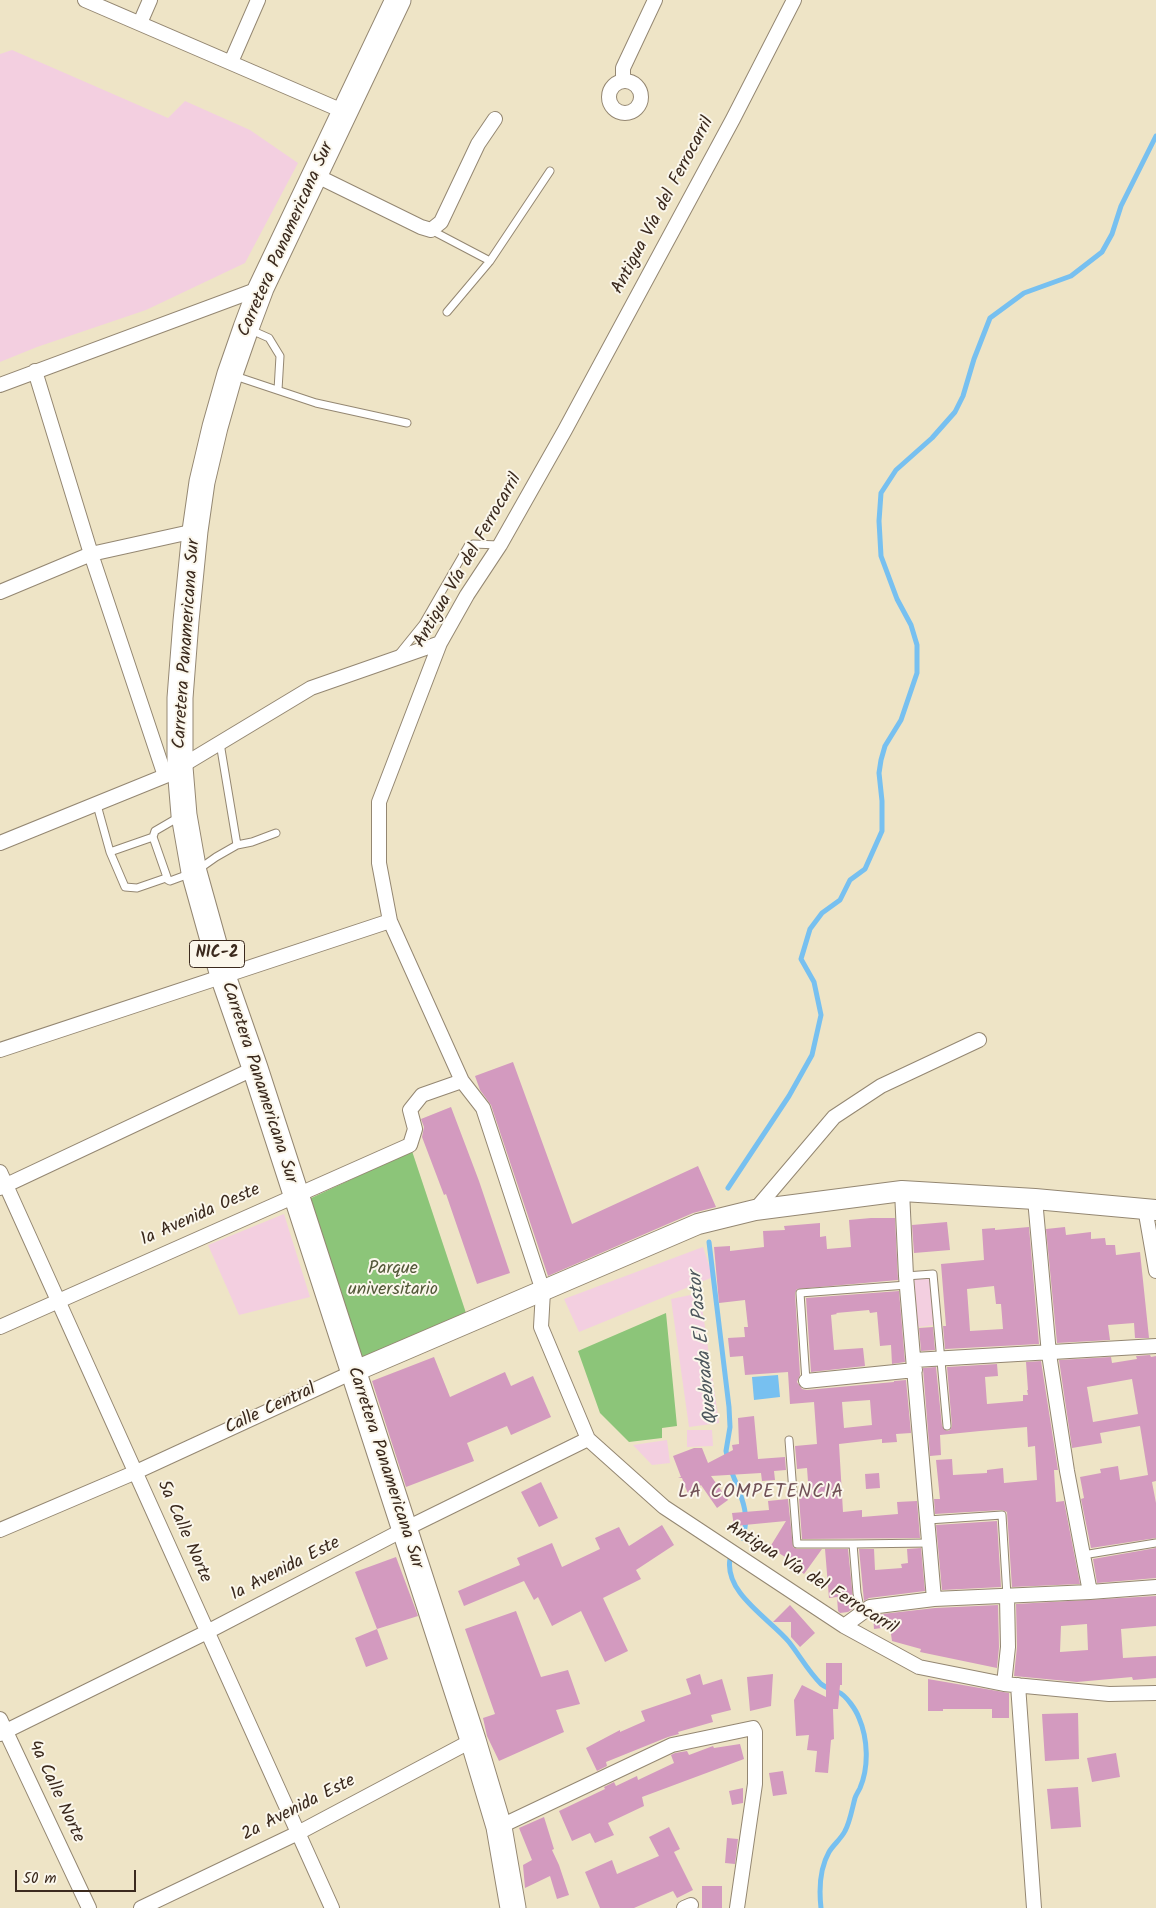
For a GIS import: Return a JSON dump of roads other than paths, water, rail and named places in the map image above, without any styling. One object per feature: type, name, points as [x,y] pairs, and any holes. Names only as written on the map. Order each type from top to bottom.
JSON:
[{"type":"highway","name":"Carretera Panamericana Sur","points":[[398,0],[262,288],[230,374],[202,482],[186,622],[172,772],[184,815],[194,872],[223,976],[255,1068],[352,1372],[473,1740],[499,1828],[513,1908]]},
{"type":"main road","name":"Calle Central","points":[[352,1372],[698,1224],[756,1210],[902,1191],[1036,1199],[1151,1209]]},
{"type":"street","points":[[86,0],[344,112]]},
{"type":"street","points":[[140,23],[150,0]]},
{"type":"street","points":[[231,62],[258,0]]},
{"type":"street","points":[[623,80],[623,68],[655,0]]},
{"type":"street","name":"Antigua Vía del Ferrocarril","points":[[794,0],[705,171],[565,430],[500,546],[467,595],[440,644],[379,802],[379,863],[390,921],[462,1081],[483,1108],[543,1291],[541,1327],[588,1439],[664,1506],[844,1626],[919,1667],[1004,1684],[1109,1694],[1156,1692]]},
{"type":"street","points":[[315,175],[421,227],[431,230],[441,222],[478,144],[495,119]]},
{"type":"street","points":[[0,385],[262,288]]},
{"type":"street","points":[[35,371],[91,554],[172,772]]},
{"type":"street","points":[[0,592],[91,554],[196,531]]},
{"type":"street","points":[[0,842],[96,805],[172,772],[311,688],[440,644]]},
{"type":"street","points":[[0,1050],[390,921]]},
{"type":"street","points":[[756,1210],[834,1116],[881,1086],[980,1040]]},
{"type":"street","points":[[3,1186],[255,1068]]},
{"type":"street","name":"1a Avenida Oeste","points":[[0,1327],[410,1145],[415,1129],[410,1110],[422,1095],[462,1081]]},
{"type":"street","name":"5a Calle Norte","points":[[0,1172],[3,1186],[59,1301],[332,1908]]},
{"type":"street","points":[[902,1191],[906,1280],[934,1599]]},
{"type":"street","points":[[1036,1199],[1049,1354],[1090,1592]]},
{"type":"street","points":[[1151,1209],[1156,1271]]},
{"type":"street","points":[[806,1381],[914,1365],[942,1358],[1049,1354],[1156,1346]]},
{"type":"street","name":"Calle Central","points":[[0,1530],[136,1472],[352,1372]]},
{"type":"street","name":"1a Avenida Este","points":[[2,1728],[207,1632],[405,1529],[588,1439]]},
{"type":"street","points":[[844,1626],[870,1607],[934,1599],[1156,1587]]},
{"type":"street","points":[[1004,1684],[1008,1647],[1006,1596]]},
{"type":"street","points":[[1018,1685],[1034,1908]]},
{"type":"street","name":"4a Calle Norte","points":[[2,1728],[89,1908]]},
{"type":"street","points":[[499,1828],[672,1746],[752,1728],[755,1732],[755,1784],[737,1908]]},
{"type":"street","name":"2a Avenida Este","points":[[141,1908],[298,1832],[473,1740]]},
{"type":"lane","points":[[447,312],[490,261],[550,171]]},
{"type":"lane","points":[[431,230],[490,261]]},
{"type":"lane","points":[[246,328],[269,338],[274,344],[280,356],[278,390]]},
{"type":"lane","points":[[230,374],[316,403],[407,423]]},
{"type":"lane","points":[[395,659],[423,624],[468,546],[473,544],[500,546]]},
{"type":"lane","points":[[220,743],[237,845]]},
{"type":"lane","points":[[96,805],[110,852],[125,887],[137,888],[166,878]]},
{"type":"lane","points":[[184,815],[155,831],[154,837],[166,878],[170,881],[194,872],[237,845],[252,842],[276,833]]},
{"type":"lane","points":[[110,852],[154,837]]},
{"type":"lane","points":[[806,1381],[800,1293],[906,1280],[933,1274],[947,1426]]},
{"type":"lane","points":[[789,1440],[797,1544],[929,1543]]},
{"type":"lane","points":[[928,1520],[1002,1515],[1006,1596]]},
{"type":"lane","points":[[1083,1555],[1156,1543]]},
{"type":"lane","points":[[853,1544],[857,1593],[861,1613]]},
{"type":"water","points":[[778,1375],[780,1397],[754,1400],[752,1377]]},
{"type":"waterway","name":"Quebrada El Pastor","points":[[728,1188],[789,1096],[812,1055],[821,1015],[814,982],[801,959],[810,929],[822,913],[840,900],[850,880],[865,869],[882,831],[882,801],[879,773],[881,760],[885,746],[901,720],[917,673],[917,645],[911,625],[897,599],[881,556],[879,521],[881,493],[896,470],[932,438],[955,412],[963,396],[974,359],[990,318],[1024,293],[1071,276],[1102,252],[1112,234],[1121,206],[1156,136]]},
{"type":"waterway","name":"Quebrada El Pastor","points":[[709,1242],[729,1407],[730,1427],[726,1451],[728,1460]]},
{"type":"waterway","name":"Quebrada El Pastor","points":[[731,1470],[741,1495],[745,1512],[745,1529],[742,1538]]},
{"type":"waterway","name":"Quebrada El Pastor","points":[[730,1559],[730,1571],[734,1583],[741,1594],[750,1605],[781,1633],[821,1684],[847,1699],[856,1711],[862,1726],[866,1744],[863,1780],[855,1798],[847,1827],[826,1858],[820,1887],[821,1908]]},
{"type":"district","name":"LA COMPETENCIA","points":[[761,1494]]},
{"type":"park label","name":"Parque universitario","points":[[393,1280]]}]
